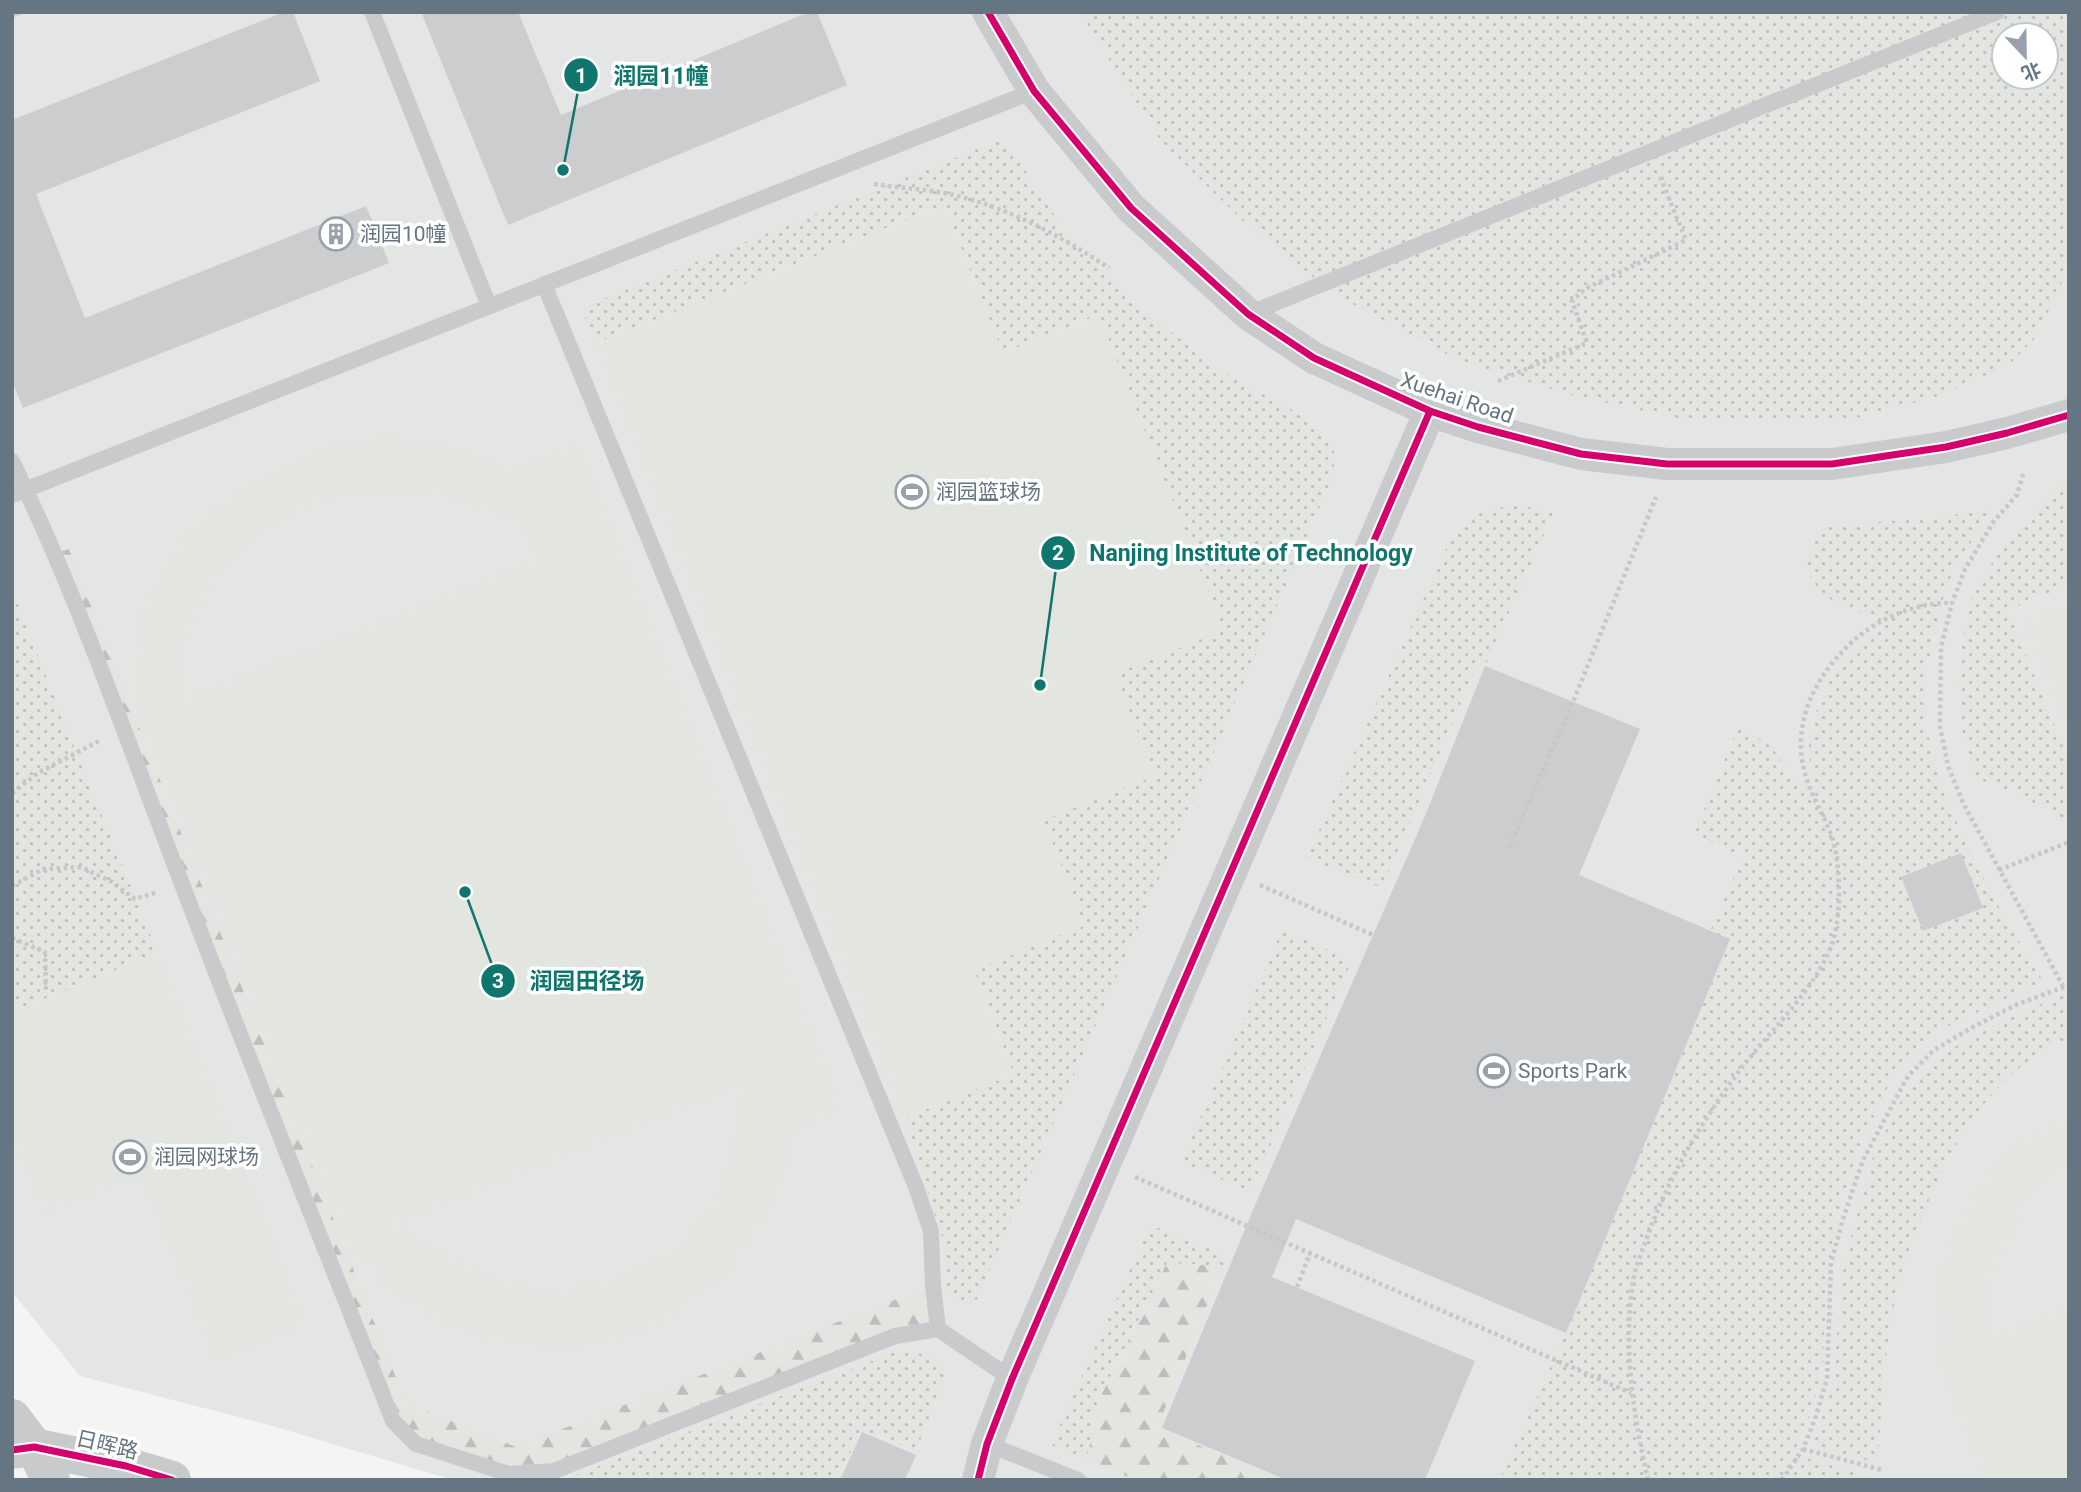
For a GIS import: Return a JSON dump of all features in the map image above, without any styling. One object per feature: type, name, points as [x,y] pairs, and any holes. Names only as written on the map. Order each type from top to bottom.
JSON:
[{"type":"street","name":"Xuehai Road","points":[[988,12],[1034,91],[1131,208],[1248,314],[1314,358],[1430,411],[1478,427],[1581,454],[1667,464],[1832,464],[1945,447],[2069,415]]},
{"type":"street","points":[[978,1480],[987,1444],[1012,1379],[1430,411]]},
{"type":"street","points":[[965,1480],[987,1444]]},
{"type":"street","name":"日晖路","points":[[27,1449],[126,1466],[172,1480]]},
{"type":"lane","points":[[372,12],[489,306]]},
{"type":"lane","points":[[1248,314],[1997,12]]},
{"type":"lane","points":[[19,493],[1034,91]]},
{"type":"lane","points":[[544,284],[916,1187],[931,1231],[938,1329]]},
{"type":"lane","points":[[12,461],[19,493],[124,730],[393,1421],[415,1444],[509,1474],[554,1471],[895,1336],[938,1329],[1012,1379]]},
{"type":"lane","points":[[987,1444],[1078,1480]]},
{"type":"path","points":[[1498,381],[1587,343],[1572,301],[1585,289],[1686,240],[1651,152]]},
{"type":"path","points":[[874,184],[949,194],[997,209],[1073,244],[1109,268]]},
{"type":"path","points":[[1509,848],[1573,702],[1667,464]]},
{"type":"path","points":[[1782,1480],[1803,1449],[1826,1379],[1832,1263],[1843,1219],[1863,1160],[1908,1076],[1934,1050],[1973,1027],[2018,1004],[2066,985],[1963,803],[1948,766],[1940,727],[1941,647],[1952,603],[1965,569],[1994,520],[2017,495],[2023,474]]},
{"type":"path","points":[[1648,1480],[1631,1393],[1629,1329],[1634,1275],[1653,1221],[1677,1169],[1707,1118],[1743,1067],[1816,976],[1834,938],[1839,897],[1835,847],[1807,780],[1801,755],[1802,722],[1812,690],[1833,660],[1862,632],[1901,613],[1937,602],[1952,603]]},
{"type":"path","points":[[12,793],[57,762],[124,730]]},
{"type":"path","points":[[1999,870],[2069,842]]},
{"type":"path","points":[[12,886],[43,869],[81,867],[112,882],[135,899],[183,886]]},
{"type":"path","points":[[1231,871],[1373,935]]},
{"type":"path","points":[[12,938],[45,952],[46,992]]},
{"type":"path","points":[[1104,1163],[1631,1393]]},
{"type":"path","points":[[1297,1287],[1310,1253]]},
{"type":"path","points":[[1803,1449],[1882,1470]]},
{"type":"shaded area","points":[[12,12],[2069,12],[2069,1480],[453,1480],[266,1424],[80,1376],[12,1292]]},
{"type":"green space","points":[[1081,12],[2061,12],[2069,31],[2069,260],[2059,291],[2034,339],[2009,365],[1935,397],[1856,418],[1691,421],[1571,395],[1458,360],[1334,294],[1243,221],[1161,141]]},
{"type":"green space","points":[[1000,140],[1012,150],[1057,219],[1104,272],[1167,329],[1229,376],[1298,413],[1325,433],[1334,452],[1334,474],[975,1304],[952,1300],[945,1281],[943,1240],[905,1118],[1014,1074],[974,970],[1114,674],[1223,630],[1098,315],[1003,353],[944,205],[596,343],[581,308]]},
{"type":"green space","name":"润园篮球场","points":[[944,205],[1003,353],[1099,315],[1224,630],[1115,674],[1155,776],[1044,820],[1084,926],[974,970],[1014,1074],[905,1118],[596,343]]},
{"type":"green space","points":[[380,437],[428,440],[515,467],[579,443],[843,1110],[795,1129],[784,1174],[759,1228],[734,1266],[684,1312],[641,1333],[608,1345],[550,1347],[491,1343],[427,1316],[381,1284],[349,1243],[136,718],[134,668],[142,609],[170,558],[197,517],[235,492],[328,446]],"holes":[[[368,491],[436,495],[497,515],[527,534],[536,559],[185,698],[184,643],[218,575],[257,535],[314,504]],[[744,1085],[730,1158],[710,1209],[663,1253],[611,1279],[550,1292],[484,1274],[394,1224]]]},
{"type":"green space","points":[[2069,475],[2069,585],[2008,610],[2069,762],[2069,822],[2066,822],[2020,795],[1975,778],[1961,726],[1958,678],[1973,592],[2007,540]]},
{"type":"green space","points":[[1523,506],[1554,512],[1485,666],[1477,665],[1382,888],[1306,859],[1451,538],[1483,512]]},
{"type":"green space","points":[[1993,509],[1960,559],[1945,591],[1926,675],[1928,730],[1936,767],[1966,844],[2005,918],[2043,981],[1930,1035],[1893,1076],[1859,1147],[1836,1223],[1827,1285],[1822,1370],[1813,1408],[1794,1454],[1879,1480],[1499,1480],[1566,1333],[1729,939],[1710,931],[1743,857],[1694,835],[1739,724],[1769,745],[1800,783],[1813,777],[1809,753],[1811,736],[1818,707],[1830,680],[1847,656],[1880,630],[1876,616],[1852,610],[1833,601],[1810,577],[1804,566],[1821,526],[1934,518]]},
{"type":"green space","points":[[69,549],[406,1403],[516,1447],[933,1285],[938,1329],[895,1336],[554,1471],[509,1474],[416,1444],[393,1421],[53,554]]},
{"type":"green space","points":[[12,589],[158,953],[12,1012]]},
{"type":"green space","points":[[2069,603],[2069,733],[2023,621]]},
{"type":"green space","points":[[1282,930],[1352,960],[1250,1192],[1181,1162]]},
{"type":"green space","name":"润园网球场","points":[[158,953],[306,1325],[216,1362],[140,1175],[45,1213],[12,1139],[12,1012]]},
{"type":"green space","points":[[2069,995],[2069,1038],[2039,1053],[2012,1074],[1989,1098],[1951,1154],[1922,1217],[1898,1286],[1891,1319],[1878,1463],[1813,1446],[1833,1379],[1843,1272],[1854,1225],[1873,1157],[1906,1091],[1942,1054],[2004,1020]]},
{"type":"green space","points":[[2069,1115],[2069,1170],[2061,1174],[2022,1213],[1988,1282],[1989,1337],[2069,1306],[2069,1480],[1985,1480],[1954,1406],[1940,1360],[1938,1320],[1946,1248],[1987,1175],[2001,1157],[2024,1139]]},
{"type":"green space","points":[[1150,1225],[1226,1255],[1223,1266],[1167,1263],[1097,1403],[1087,1460],[1051,1445]]},
{"type":"green space","points":[[1167,1263],[1223,1266],[1157,1428],[1283,1480],[1136,1480],[1087,1460],[1097,1404]]},
{"type":"green space","points":[[903,1349],[936,1358],[947,1372],[916,1451],[861,1429],[838,1480],[563,1480]]},
{"type":"building","points":[[12,12],[27,12],[12,18]]},
{"type":"building","name":"润园10幢","points":[[284,12],[293,12],[320,81],[36,194],[85,318],[366,206],[389,263],[23,408],[12,381],[12,120]]},
{"type":"building","points":[[421,12],[518,12],[561,115],[809,12],[817,12],[847,85],[508,225]]},
{"type":"building","name":"Sports Park","points":[[1485,666],[1640,729],[1579,875],[1730,939],[1566,1333],[1296,1219],[1272,1277],[1475,1361],[1425,1480],[1287,1480],[1162,1428],[1256,1203],[1425,816]]},
{"type":"building","points":[[1961,853],[1983,908],[1923,931],[1901,877]]},
{"type":"building","points":[[862,1432],[916,1455],[905,1480],[840,1480]]},
{"type":"cycle path","points":[[988,12],[1034,91],[1131,208],[1248,314],[1314,358],[1430,411],[1478,427],[1581,454],[1667,464],[1832,464],[1946,447],[2069,415]]},
{"type":"cycle path","points":[[978,1480],[987,1444],[1012,1379],[1430,411]]},
{"type":"cycle path","points":[[12,1450],[34,1447],[126,1466],[172,1480]]},
{"type":"place","name":"润园11幢","points":[[563,170]]},
{"type":"place","name":"润园10幢","points":[[336,234]]},
{"type":"place","name":"润园篮球场","points":[[912,492]]},
{"type":"place","name":"Nanjing Institute of Technology","points":[[1040,685]]},
{"type":"place","name":"润园田径场","points":[[465,892]]},
{"type":"place","name":"Sports Park","points":[[1494,1071]]},
{"type":"place","name":"润园网球场","points":[[130,1157]]}]
